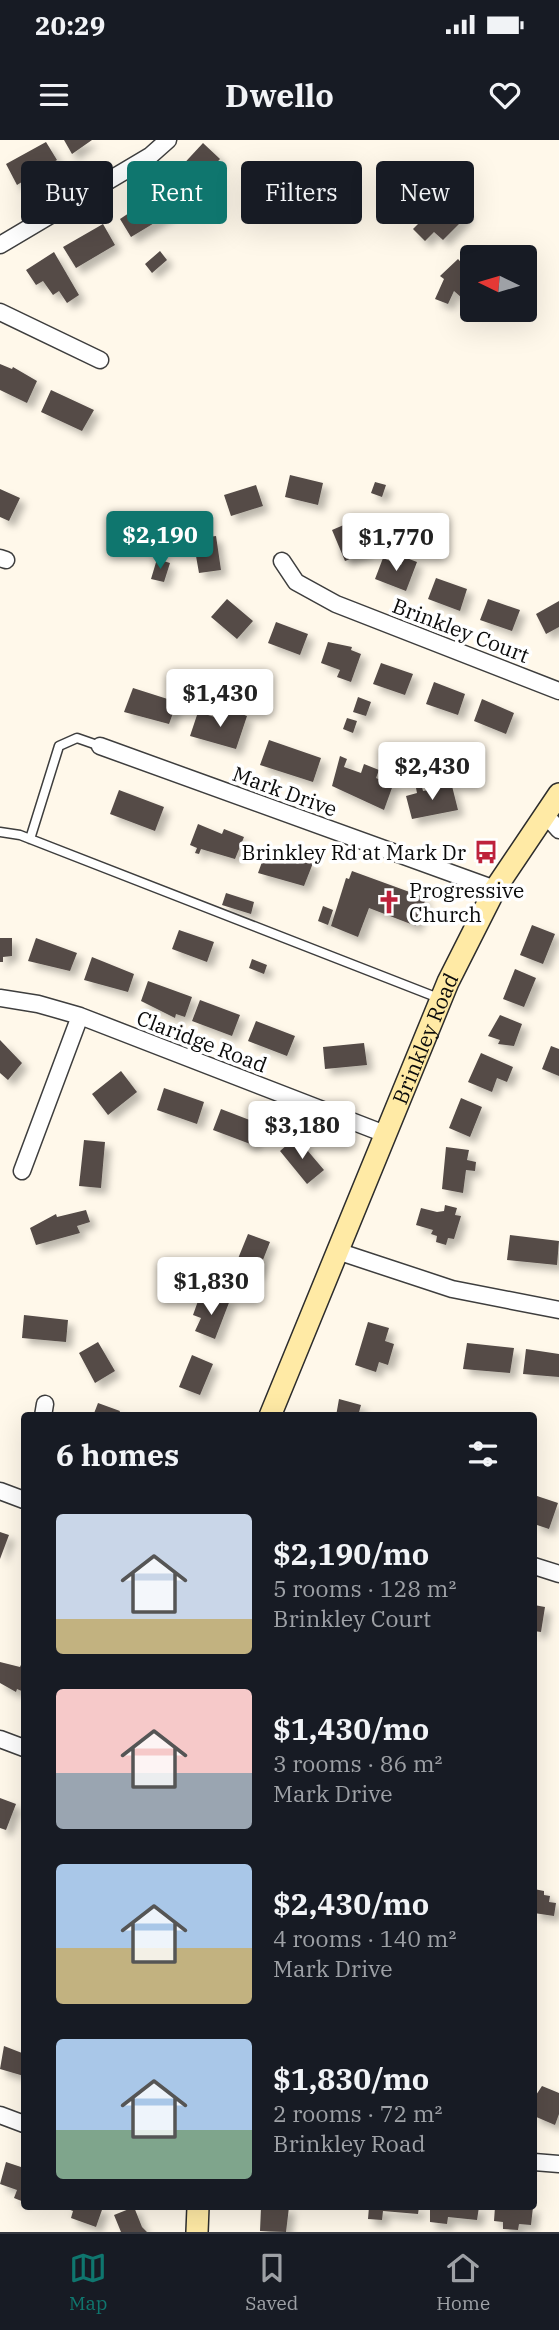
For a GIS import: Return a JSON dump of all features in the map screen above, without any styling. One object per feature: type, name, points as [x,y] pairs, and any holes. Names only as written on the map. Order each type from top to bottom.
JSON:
[{"type":"main road","name":"Brinkley Road","points":[[272,1412],[441,999],[495,889],[559,794]]},
{"type":"main road","points":[[197,2232],[198,2210]]},
{"type":"street","points":[[0,245],[141,162],[168,140]]},
{"type":"street","points":[[0,312],[100,360]]},
{"type":"street","name":"Brinkley Court","points":[[282,561],[296,582],[327,600],[559,691]]},
{"type":"street","name":"Mark Drive","points":[[100,746],[495,889]]},
{"type":"street","points":[[544,813],[559,830]]},
{"type":"street","name":"Claridge Road","points":[[0,998],[38,1004],[80,1016],[385,1134]]},
{"type":"street","points":[[22,1171],[80,1016]]},
{"type":"street","points":[[337,1251],[452,1289],[559,1310]]},
{"type":"street","points":[[0,1491],[21,1497]]},
{"type":"street","points":[[537,1567],[559,1574]]},
{"type":"street","points":[[0,1739],[21,1747]]},
{"type":"street","points":[[0,2115],[21,2123]]},
{"type":"street","points":[[537,2162],[559,2164]]},
{"type":"lane","points":[[30,839],[59,746],[77,738],[100,746]]},
{"type":"lane","points":[[0,832],[30,839],[441,999]]},
{"type":"building","points":[[64,140],[92,140],[72,154]]},
{"type":"building","points":[[46,142],[57,160],[21,161],[21,182],[17,185],[6,164]]},
{"type":"building","points":[[203,143],[220,159],[218,161],[186,161]]},
{"type":"building","points":[[127,214],[127,224],[153,224],[131,237],[120,219]]},
{"type":"building","points":[[103,224],[115,245],[76,268],[63,247]]},
{"type":"building","points":[[418,224],[459,224],[443,240],[434,232],[425,241],[413,229]]},
{"type":"building","points":[[160,251],[167,260],[152,273],[145,264]]},
{"type":"building","points":[[54,252],[79,295],[67,303],[59,291],[53,295],[43,281],[36,285],[26,270]]},
{"type":"building","points":[[458,259],[460,261],[460,296],[454,291],[448,304],[435,299],[444,279],[440,276]]},
{"type":"building","points":[[0,364],[12,369],[13,367],[37,381],[27,403],[0,390]]},
{"type":"building","points":[[51,390],[94,410],[82,431],[41,412]]},
{"type":"building","points":[[290,475],[323,483],[318,505],[285,497]]},
{"type":"building","points":[[375,482],[386,485],[382,497],[371,493]]},
{"type":"building","points":[[256,485],[263,506],[231,516],[224,495]]},
{"type":"building","points":[[0,489],[20,498],[9,521],[0,517]]},
{"type":"building","points":[[360,518],[371,543],[365,553],[345,561],[332,530]]},
{"type":"building","points":[[216,536],[221,570],[199,573],[193,539]]},
{"type":"building","points":[[404,557],[417,562],[406,591],[375,579],[383,558],[401,565]]},
{"type":"building","points":[[157,559],[170,563],[164,582],[151,579]]},
{"type":"building","points":[[436,578],[467,589],[460,611],[428,599]]},
{"type":"building","points":[[227,599],[253,621],[237,639],[211,617]]},
{"type":"building","points":[[488,599],[520,610],[512,631],[480,620]]},
{"type":"building","points":[[559,601],[559,627],[546,634],[536,614]]},
{"type":"building","points":[[276,622],[308,634],[300,655],[268,643]]},
{"type":"building","points":[[328,642],[352,647],[351,650],[361,654],[351,682],[337,677],[340,670],[321,663]]},
{"type":"building","points":[[381,663],[413,674],[405,695],[373,684]]},
{"type":"building","points":[[434,682],[465,694],[458,715],[426,704]]},
{"type":"building","points":[[133,688],[177,702],[169,724],[124,712]]},
{"type":"building","points":[[358,697],[371,702],[366,716],[353,712]]},
{"type":"building","points":[[482,699],[514,713],[506,734],[474,721]]},
{"type":"building","points":[[229,709],[247,716],[236,749],[190,736],[198,712],[225,720]]},
{"type":"building","points":[[347,718],[357,721],[353,733],[343,729]]},
{"type":"building","points":[[269,740],[321,758],[313,782],[260,765]]},
{"type":"building","points":[[465,745],[474,748],[470,761],[461,758]]},
{"type":"building","points":[[340,756],[347,759],[344,767],[361,773],[364,764],[379,770],[376,778],[393,785],[384,810],[332,786]]},
{"type":"building","points":[[452,786],[458,810],[412,819],[406,796],[417,793],[416,788],[422,787],[423,791]]},
{"type":"building","points":[[119,790],[164,807],[155,831],[110,814]]},
{"type":"building","points":[[198,824],[222,834],[224,829],[244,837],[235,859],[201,849],[199,854],[195,853],[197,848],[190,845]]},
{"type":"building","points":[[266,851],[291,861],[293,856],[313,863],[304,886],[258,873]]},
{"type":"building","points":[[352,871],[426,898],[416,926],[369,908],[358,937],[331,926],[346,878],[349,879]]},
{"type":"building","points":[[226,893],[254,902],[251,914],[222,905]]},
{"type":"building","points":[[323,906],[333,910],[328,925],[318,921]]},
{"type":"building","points":[[532,925],[555,934],[543,964],[520,955]]},
{"type":"building","points":[[179,930],[214,942],[207,962],[172,949]]},
{"type":"building","points":[[0,938],[12,938],[12,956],[3,957],[3,962],[0,962]]},
{"type":"building","points":[[36,938],[77,953],[70,971],[28,961]]},
{"type":"building","points":[[92,957],[134,974],[128,992],[84,980]]},
{"type":"building","points":[[252,959],[267,965],[264,974],[249,968]]},
{"type":"building","points":[[515,969],[536,978],[524,1007],[503,999]]},
{"type":"building","points":[[148,981],[192,997],[185,1017],[176,1014],[175,1018],[141,1001]]},
{"type":"building","points":[[200,1000],[240,1015],[232,1036],[192,1021]]},
{"type":"building","points":[[500,1015],[522,1024],[514,1046],[498,1044],[500,1040],[488,1036]]},
{"type":"building","points":[[256,1021],[295,1036],[287,1056],[248,1041]]},
{"type":"building","points":[[0,1040],[22,1063],[8,1080],[0,1073]]},
{"type":"building","points":[[364,1043],[367,1065],[325,1069],[323,1047]]},
{"type":"building","points":[[551,1046],[559,1049],[559,1076],[542,1069]]},
{"type":"building","points":[[481,1053],[513,1067],[507,1082],[497,1078],[492,1092],[468,1082]]},
{"type":"building","points":[[121,1071],[137,1092],[108,1115],[92,1094]]},
{"type":"building","points":[[164,1088],[204,1102],[197,1124],[157,1110]]},
{"type":"building","points":[[461,1098],[482,1107],[470,1137],[449,1128]]},
{"type":"building","points":[[221,1109],[260,1124],[253,1145],[213,1130]]},
{"type":"building","points":[[296,1137],[324,1170],[307,1184],[280,1151]]},
{"type":"building","points":[[84,1140],[105,1142],[101,1188],[79,1186]]},
{"type":"building","points":[[446,1147],[469,1150],[467,1160],[476,1162],[475,1171],[466,1170],[463,1193],[442,1189]]},
{"type":"building","points":[[445,1205],[457,1208],[455,1215],[461,1216],[454,1239],[448,1238],[446,1245],[436,1242],[437,1236],[431,1234],[433,1230],[416,1225],[421,1208],[437,1212],[444,1211]]},
{"type":"building","points":[[86,1210],[90,1222],[77,1226],[80,1233],[36,1245],[30,1228],[56,1214],[57,1217]]},
{"type":"building","points":[[248,1234],[270,1242],[257,1275],[235,1266]]},
{"type":"building","points":[[510,1235],[559,1241],[557,1265],[507,1260]]},
{"type":"building","points":[[182,1269],[201,1277],[194,1294],[175,1286]]},
{"type":"building","points":[[217,1296],[230,1300],[215,1339],[195,1331],[201,1318],[193,1315],[198,1301],[213,1307]]},
{"type":"building","points":[[24,1315],[68,1320],[66,1342],[22,1338]]},
{"type":"building","points":[[368,1322],[389,1328],[385,1341],[394,1344],[388,1365],[379,1362],[376,1372],[355,1365]]},
{"type":"building","points":[[98,1342],[115,1371],[95,1383],[79,1353]]},
{"type":"building","points":[[467,1343],[514,1348],[510,1373],[463,1369]]},
{"type":"building","points":[[526,1349],[559,1354],[559,1377],[523,1374]]},
{"type":"building","points":[[192,1355],[213,1364],[200,1395],[179,1387]]},
{"type":"building","points":[[339,1399],[361,1405],[359,1412],[337,1412]]},
{"type":"building","points":[[98,1403],[120,1411],[120,1412],[95,1412]]},
{"type":"building","points":[[537,1496],[558,1503],[549,1529],[537,1525]]},
{"type":"building","points":[[0,1532],[9,1535],[0,1559]]},
{"type":"building","points":[[537,1606],[545,1607],[541,1632],[537,1631]]},
{"type":"building","points":[[0,1662],[20,1667],[21,1665],[21,1691],[17,1689],[16,1692],[0,1683]]},
{"type":"building","points":[[0,1798],[16,1804],[6,1830],[0,1828]]},
{"type":"building","points":[[537,1890],[550,1896],[549,1902],[556,1903],[554,1916],[537,1913]]},
{"type":"building","points":[[4,2046],[21,2053],[21,2075],[0,2069]]},
{"type":"building","points":[[542,2086],[559,2093],[559,2114],[555,2125],[537,2117],[537,2094]]},
{"type":"building","points":[[6,2162],[21,2167],[21,2201],[14,2198],[17,2190],[0,2184]]},
{"type":"building","points":[[70,2210],[102,2210],[96,2227],[71,2218],[73,2211]]},
{"type":"building","points":[[135,2210],[147,2232],[121,2232],[114,2215]]},
{"type":"building","points":[[261,2210],[289,2210],[286,2232],[260,2231]]},
{"type":"building","points":[[369,2210],[419,2210],[418,2214],[383,2211],[382,2220],[368,2219]]},
{"type":"building","points":[[430,2210],[479,2210],[477,2220],[448,2217],[447,2224],[430,2222]]},
{"type":"building","points":[[495,2210],[533,2210],[531,2225],[519,2224],[518,2230],[503,2229],[503,2222],[494,2221]]},
{"type":"place","name":"Brinkley Rd at Mark Dr","points":[[486,852]]},
{"type":"place","name":"Progressive Church","points":[[389,902]]}]
